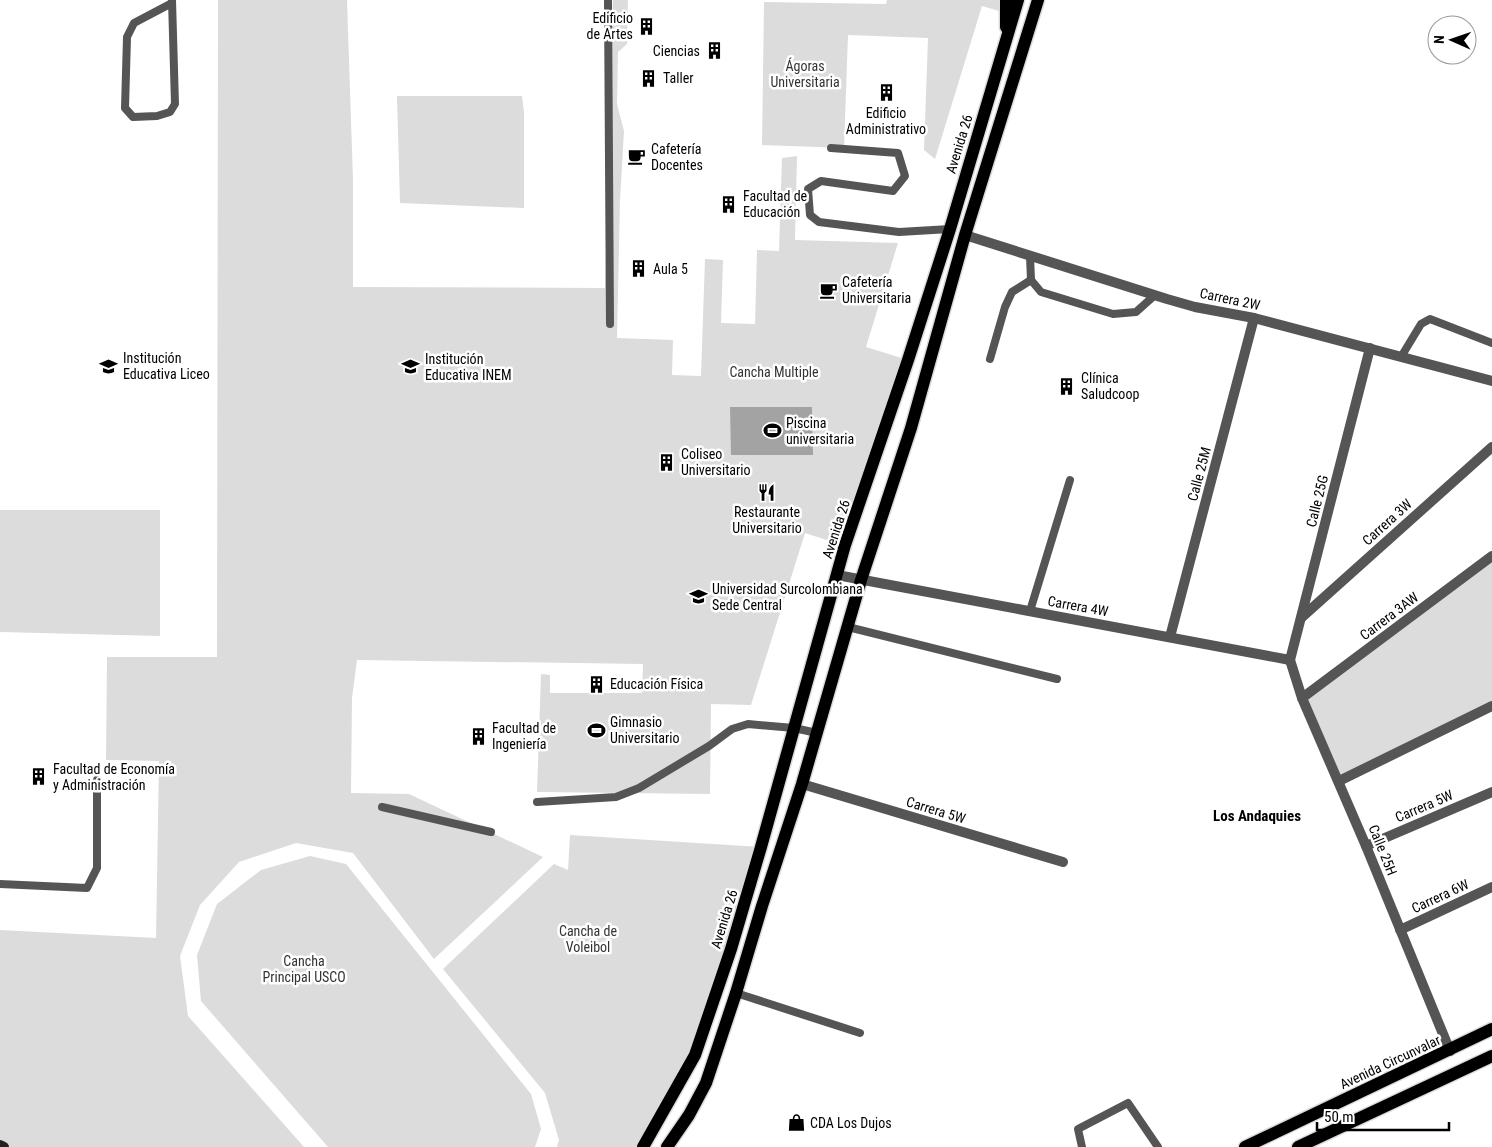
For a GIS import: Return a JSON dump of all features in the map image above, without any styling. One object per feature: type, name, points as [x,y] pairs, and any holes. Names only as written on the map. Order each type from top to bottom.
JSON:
[{"type":"main road","points":[[1006,0],[1006,41]]},
{"type":"main road","name":"Avenida 26","points":[[643,1147],[694,1055],[731,949],[845,546],[950,229],[1018,0]]},
{"type":"main road","points":[[668,1147],[690,1115],[706,1083],[736,993],[802,784],[861,580],[910,428],[965,235],[1038,0]]},
{"type":"main road","name":"Avenida Circunvalar","points":[[1245,1147],[1450,1051],[1492,1029]]},
{"type":"main road","points":[[1298,1147],[1492,1056]]},
{"type":"main road","points":[[0,1145],[4,1147]]},
{"type":"street","name":"Carrera 2W","points":[[965,235],[1196,307],[1254,318],[1492,381]]},
{"type":"street","name":"Calle 25M","points":[[1170,637],[1254,318]]},
{"type":"street","name":"Calle 25G","points":[[1290,660],[1370,348]]},
{"type":"street","name":"Carrera 3W","points":[[1301,618],[1492,447]]},
{"type":"street","name":"Carrera 3AW","points":[[1302,698],[1492,556]]},
{"type":"street","name":"Carrera 4W","points":[[837,575],[1290,660]]},
{"type":"street","name":"Calle 25H","points":[[1290,660],[1302,698],[1339,780],[1450,1051]]},
{"type":"street","points":[[1339,780],[1492,706]]},
{"type":"street","name":"Carrera 5W","points":[[802,784],[1063,862]]},
{"type":"street","name":"Carrera 5W","points":[[1366,846],[1492,792]]},
{"type":"street","name":"Carrera 6W","points":[[1400,930],[1492,888]]},
{"type":"lane","points":[[608,0],[610,324]]},
{"type":"lane","points":[[172,1],[174,104],[170,112],[157,116],[133,117],[125,108],[127,37],[134,23],[172,1]]},
{"type":"lane","points":[[831,148],[898,153],[905,176],[892,191],[821,181],[808,189],[810,215],[819,222],[899,232],[950,229]]},
{"type":"lane","points":[[1030,256],[1031,280],[1041,292],[1113,314],[1136,312],[1155,295]]},
{"type":"lane","points":[[990,360],[1005,307],[1012,292],[1031,280]]},
{"type":"lane","points":[[1401,357],[1421,324],[1430,319],[1492,342]]},
{"type":"lane","points":[[1030,611],[1070,480]]},
{"type":"lane","points":[[848,627],[1057,679]]},
{"type":"lane","points":[[537,802],[616,797],[639,788],[709,746],[732,729],[748,724],[794,728],[817,733]]},
{"type":"lane","points":[[0,884],[87,888],[97,868],[97,780]]},
{"type":"lane","points":[[382,807],[491,832]]},
{"type":"lane","points":[[736,993],[860,1033]]},
{"type":"lane","points":[[1082,1147],[1078,1128],[1128,1103],[1158,1147]]},
{"type":"green space","name":"Cancha Multiple","points":[[218,0],[347,0],[353,180],[353,287],[605,288],[613,0],[628,0],[627,44],[618,52],[617,104],[624,131],[620,200],[617,338],[673,340],[672,375],[701,376],[705,259],[723,260],[721,323],[755,324],[757,250],[779,251],[782,158],[797,156],[795,240],[898,243],[866,347],[908,360],[845,546],[805,533],[751,705],[711,704],[710,794],[537,792],[541,674],[550,675],[550,693],[642,693],[643,664],[357,660],[352,698],[351,793],[409,794],[543,857],[434,959],[353,853],[296,843],[239,862],[200,905],[180,956],[188,1016],[304,1147],[5,1147],[0,1144],[0,930],[156,938],[159,761],[106,760],[107,657],[217,657]]},
{"type":"green space","name":"Ágoras Universitaria","points":[[887,0],[1017,0],[1013,15],[982,6],[935,159],[924,150],[928,38],[848,35],[844,148],[762,145],[764,2],[886,4]]},
{"type":"green space","points":[[397,96],[522,96],[524,112],[524,208],[400,203]]},
{"type":"green space","points":[[0,510],[160,510],[160,636],[0,632]]},
{"type":"green space","points":[[1492,561],[1492,705],[1339,780],[1305,697]]},
{"type":"green space","name":"Cancha de Voleibol","points":[[570,835],[761,847],[694,1055],[648,1147],[557,1147],[559,1140],[545,1093],[443,969],[554,864],[568,870]]},
{"type":"green space","name":"Cancha Principal USCO","points":[[310,856],[346,864],[531,1094],[541,1129],[535,1147],[328,1147],[201,1001],[197,955],[217,904],[261,870]]},
{"type":"shaded area","name":"Piscina universitaria","points":[[730,407],[812,407],[813,455],[731,455]]},
{"type":"place","name":"Edificio de Artes","points":[[647,26]]},
{"type":"place","name":"Ciencias","points":[[714,51]]},
{"type":"place","name":"Taller","points":[[649,78]]},
{"type":"place","name":"Edificio Administrativo","points":[[886,93]]},
{"type":"place","name":"Cafetería Docentes","points":[[637,157]]},
{"type":"place","name":"Facultad de Educación","points":[[729,204]]},
{"type":"place","name":"Aula 5","points":[[639,269]]},
{"type":"place","name":"Cafetería Universitaria","points":[[828,290]]},
{"type":"place","name":"Institución Educativa Liceo","points":[[109,366]]},
{"type":"place","name":"Institución Educativa INEM","points":[[411,367]]},
{"type":"place","name":"Clínica Saludcoop","points":[[1067,386]]},
{"type":"place","name":"Piscina universitaria","points":[[772,431]]},
{"type":"place","name":"Coliseo Universitario","points":[[667,462]]},
{"type":"place","name":"Restaurante Universitario","points":[[767,492]]},
{"type":"place","name":"Universidad Surcolombiana Sede Central","points":[[698,597]]},
{"type":"place","name":"Educación Física","points":[[596,684]]},
{"type":"place","name":"Gimnasio Universitario","points":[[596,730]]},
{"type":"place","name":"Facultad de Ingeniería","points":[[478,736]]},
{"type":"place","name":"Facultad de Economía y Administración","points":[[39,777]]},
{"type":"place","name":"CDA Los Dujos","points":[[796,1123]]},
{"type":"district","name":"Los Andaquies","points":[[1257,816]]}]
